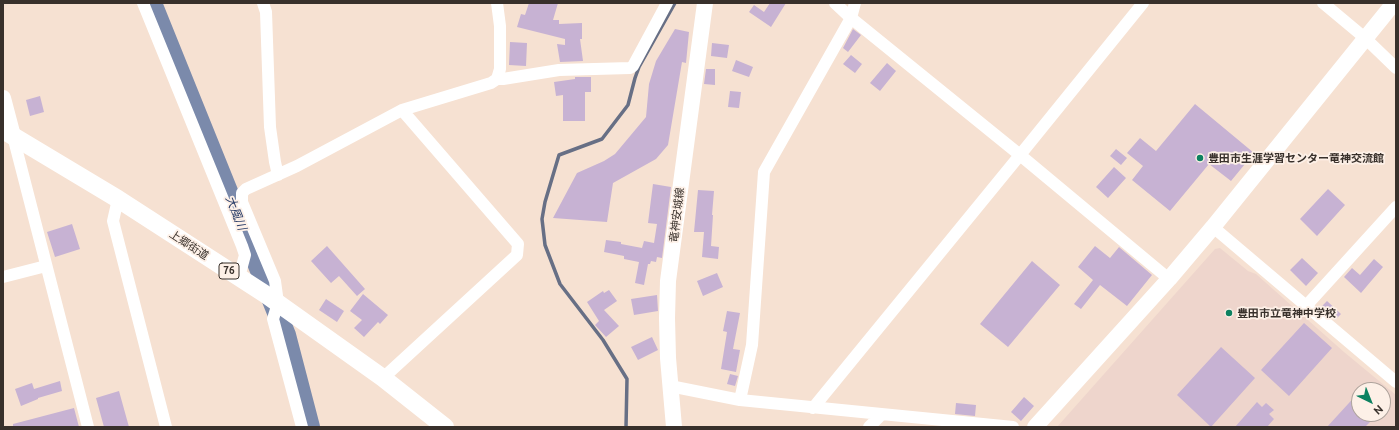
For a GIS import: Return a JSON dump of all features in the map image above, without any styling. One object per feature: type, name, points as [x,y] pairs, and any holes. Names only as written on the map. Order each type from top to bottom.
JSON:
[{"type":"main road","name":"上郷街道","points":[[8,133],[118,199],[278,303],[383,378],[446,427]]},
{"type":"street","points":[[143,3],[242,246],[245,255],[239,277]]},
{"type":"street","points":[[263,3],[266,12],[270,127],[278,175]]},
{"type":"street","points":[[497,3],[500,26],[500,69],[497,79]]},
{"type":"street","points":[[302,427],[273,319],[278,303],[275,281],[242,202],[242,193],[246,189],[297,166],[402,110],[490,83],[497,79],[559,70],[630,68],[633,66],[667,3]]},
{"type":"street","name":"竜神安城線","points":[[674,427],[670,386],[667,318],[668,281],[704,3]]},
{"type":"street","points":[[835,3],[851,18],[1020,155],[1169,279]]},
{"type":"street","points":[[740,400],[752,345],[764,172],[851,18],[855,3]]},
{"type":"street","points":[[812,408],[1143,3]]},
{"type":"street","points":[[1323,3],[1365,38],[1396,68]]},
{"type":"street","points":[[1035,427],[1169,279],[1213,227],[1394,3]]},
{"type":"street","points":[[3,98],[8,133],[46,266],[88,427]]},
{"type":"street","points":[[383,378],[517,255],[518,244],[402,110]]},
{"type":"street","points":[[118,199],[113,221],[166,427]]},
{"type":"street","points":[[1306,306],[1396,207]]},
{"type":"street","points":[[1213,227],[1396,382]]},
{"type":"street","points":[[3,277],[46,266]]},
{"type":"street","points":[[670,386],[740,400],[1012,427]]},
{"type":"street","points":[[870,427],[881,414]]},
{"type":"shaded area","name":"豊田市立竜神中学校","points":[[1220,248],[1248,271],[1256,274],[1380,382],[1351,382],[1351,422],[1391,422],[1391,391],[1396,395],[1396,427],[1057,427],[1215,249]]},
{"type":"building","points":[[529,3],[558,3],[553,20],[559,20],[559,24],[582,23],[582,39],[580,39],[583,61],[560,62],[557,44],[565,45],[565,39],[517,27],[521,14],[525,15]]},
{"type":"building","points":[[770,3],[786,3],[771,27],[749,12],[754,5],[764,12]]},
{"type":"building","points":[[675,29],[689,32],[686,63],[682,62],[668,145],[656,159],[613,183],[607,222],[553,218],[577,173],[604,161],[615,154],[646,117],[649,84],[656,61]]},
{"type":"building","points":[[853,29],[861,35],[848,52],[843,48]]},
{"type":"building","points":[[510,42],[527,43],[526,66],[509,65]]},
{"type":"building","points":[[712,43],[729,45],[727,58],[711,56]]},
{"type":"building","points":[[851,55],[862,64],[855,73],[843,64]]},
{"type":"building","points":[[736,60],[753,67],[749,77],[732,71]]},
{"type":"building","points":[[887,63],[896,71],[880,91],[870,83]]},
{"type":"building","points":[[706,69],[715,69],[715,85],[704,84]]},
{"type":"building","points":[[575,77],[591,77],[591,92],[585,92],[585,121],[563,121],[563,95],[556,96],[554,82],[575,79]]},
{"type":"building","points":[[730,91],[741,92],[739,108],[728,107]]},
{"type":"building","points":[[40,96],[44,112],[30,116],[26,100]]},
{"type":"building","name":"豊田市生涯学習センター竜神交流館","points":[[1195,104],[1254,153],[1231,181],[1209,164],[1170,211],[1132,180],[1143,166],[1127,153],[1140,138],[1156,151]]},
{"type":"building","points":[[1116,149],[1127,158],[1121,165],[1110,156]]},
{"type":"building","points":[[1114,167],[1126,178],[1108,198],[1096,187]]},
{"type":"building","points":[[653,184],[671,187],[662,258],[657,257],[656,262],[651,261],[650,264],[648,264],[644,285],[635,283],[639,262],[624,259],[624,256],[604,252],[606,240],[621,242],[621,244],[642,248],[644,241],[654,243],[657,224],[648,223]]},
{"type":"building","points":[[1328,189],[1345,205],[1317,236],[1300,219]]},
{"type":"building","points":[[698,190],[714,191],[711,246],[719,247],[718,259],[702,257],[704,232],[694,232]]},
{"type":"building","points":[[72,224],[80,249],[55,257],[47,232]]},
{"type":"building","points":[[327,246],[365,289],[357,296],[339,276],[331,283],[311,261]]},
{"type":"building","points":[[1095,246],[1110,258],[1119,247],[1152,275],[1127,306],[1100,285],[1081,309],[1074,304],[1093,280],[1078,267]]},
{"type":"building","points":[[1302,258],[1318,273],[1306,286],[1290,270]]},
{"type":"building","points":[[1374,259],[1383,267],[1361,293],[1344,277],[1352,268],[1360,275]]},
{"type":"building","points":[[1032,261],[1060,285],[1008,347],[980,324]]},
{"type":"building","points":[[717,273],[723,287],[703,296],[697,281]]},
{"type":"building","points":[[609,290],[617,301],[604,310],[619,326],[606,337],[595,325],[599,321],[587,302],[603,291],[604,293]]},
{"type":"building","points":[[363,294],[388,315],[380,324],[378,322],[364,337],[354,328],[362,320],[350,311]]},
{"type":"building","points":[[657,295],[658,311],[634,315],[631,299]]},
{"type":"building","points":[[326,299],[344,311],[337,322],[319,310]]},
{"type":"building","points":[[1327,301],[1341,314],[1335,320],[1321,307]]},
{"type":"building","points":[[727,311],[740,313],[733,349],[740,350],[736,372],[721,369],[727,332],[723,331]]},
{"type":"building","points":[[1304,323],[1332,348],[1289,396],[1261,370]]},
{"type":"building","points":[[652,337],[658,350],[638,360],[631,347]]},
{"type":"building","points":[[1221,347],[1255,378],[1211,427],[1177,395]]},
{"type":"building","points":[[730,374],[738,376],[735,386],[727,384]]},
{"type":"building","points":[[60,381],[62,391],[38,398],[21,406],[15,389],[32,383],[34,389]]},
{"type":"building","points":[[119,391],[129,427],[104,427],[96,398]]},
{"type":"building","points":[[1024,397],[1034,406],[1021,421],[1011,412]]},
{"type":"building","points":[[1351,401],[1351,422],[1370,422],[1365,427],[1327,427]]},
{"type":"building","points":[[1257,402],[1262,407],[1266,403],[1274,410],[1269,414],[1274,419],[1267,427],[1235,427]]},
{"type":"building","points":[[956,403],[976,405],[975,416],[955,414]]},
{"type":"building","points":[[74,408],[79,427],[13,427],[13,424]]},
{"type":"waterway","name":"大風川","points":[[152,3],[286,335],[310,427]]},
{"type":"waterway","points":[[626,427],[627,379],[603,340],[560,284],[545,245],[542,219],[545,202],[559,155],[602,139],[628,105],[639,67],[675,3]]},
{"type":"place","name":"豊田市生涯学習センター竜神交流館","points":[[1200,158]]},
{"type":"place","name":"豊田市立竜神中学校","points":[[1229,313]]}]
